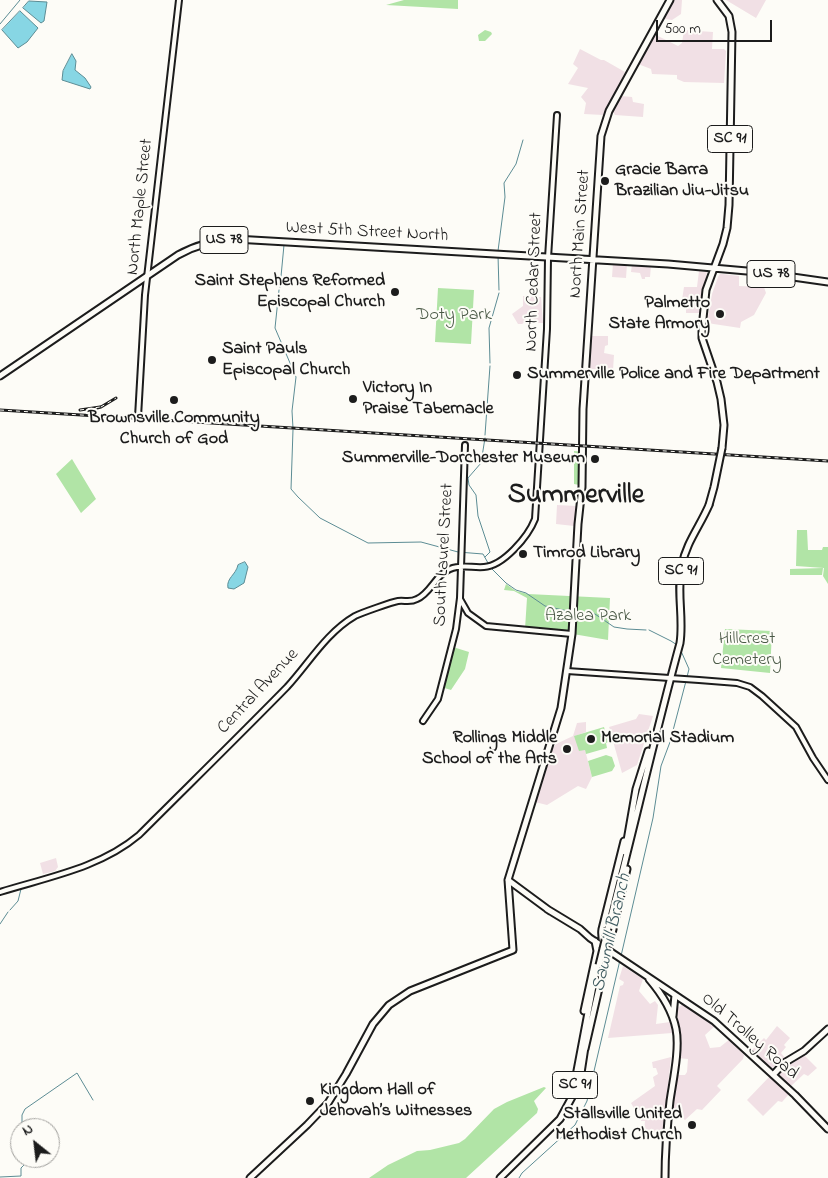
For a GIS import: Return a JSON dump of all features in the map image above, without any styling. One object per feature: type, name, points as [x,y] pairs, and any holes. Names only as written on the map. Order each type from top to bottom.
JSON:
[{"type":"main road","name":"North Main Street","points":[[508,880],[561,708],[572,634],[582,487],[583,414],[601,136],[605,118],[644,44],[670,0]]},
{"type":"main road","name":"SC 91","points":[[605,928],[630,843],[641,789],[680,643],[682,624],[680,591],[682,565],[690,541],[709,505],[722,448],[724,425],[718,382],[702,338],[707,286],[724,244],[727,228],[733,46],[731,23],[718,0]]},
{"type":"main road","name":"West 5th Street North","points":[[147,276],[190,249],[210,242],[227,239],[593,260]]},
{"type":"main road","name":"US 78","points":[[593,260],[758,272],[828,282]]},
{"type":"main road","name":"US 78","points":[[0,376],[147,276]]},
{"type":"main road","name":"SC 91","points":[[504,1178],[561,1120],[575,1098],[584,1057],[590,1010],[605,928],[625,854],[636,789],[655,735]]},
{"type":"main road","points":[[619,957],[611,945],[611,938],[626,873],[630,843]]},
{"type":"main road","name":"Old Trolley Road","points":[[508,880],[547,909],[580,929],[585,935],[714,1021],[795,1095],[828,1129]]},
{"type":"main road","points":[[250,1178],[328,1103],[375,1021],[393,1002],[417,988],[513,950],[508,880]]},
{"type":"main road","points":[[585,935],[595,936],[605,928]]},
{"type":"main road","points":[[584,1057],[606,953],[603,946],[605,928]]},
{"type":"main road","points":[[597,950],[609,942],[611,938]]},
{"type":"main road","points":[[578,1069],[584,1011],[597,950],[594,941]]},
{"type":"main road","points":[[605,959],[610,955],[619,957]]},
{"type":"main road","name":"SC 91","points":[[500,1178],[561,1120],[572,1097],[588,1008],[598,965]]},
{"type":"main road","points":[[645,974],[664,998],[677,1033],[666,1137],[665,1178]]},
{"type":"main road","points":[[673,1019],[675,995]]},
{"type":"main road","points":[[674,1008],[678,1002],[685,1002]]},
{"type":"main road","points":[[773,1075],[784,1063],[804,1051],[828,1029]]},
{"type":"street","name":"North Maple Street","points":[[138,417],[147,276],[179,0]]},
{"type":"street","name":"North Cedar Street","points":[[535,519],[547,329],[548,258],[557,115]]},
{"type":"street","name":"South Laurel Street","points":[[423,721],[438,699],[455,635],[460,598],[465,444]]},
{"type":"street","name":"Central Avenue","points":[[0,892],[89,865],[106,858],[125,846],[286,687],[331,635],[358,615],[396,602],[418,599],[441,574],[449,569],[461,566],[490,566],[516,548],[535,519]]},
{"type":"street","points":[[460,598],[470,616],[486,626],[572,634]]},
{"type":"street","points":[[567,671],[744,684],[756,690],[799,731],[813,758],[828,780]]},
{"type":"shaded area","points":[[673,0],[682,0],[681,14],[672,20],[665,19],[664,17]]},
{"type":"shaded area","points":[[726,0],[766,0],[756,18]]},
{"type":"shaded area","points":[[684,30],[713,32],[712,49],[724,49],[726,51],[724,83],[684,82],[677,79],[677,75],[652,74],[651,69],[638,64],[654,34],[678,46],[682,43]]},
{"type":"shaded area","points":[[580,49],[625,72],[603,115],[584,114],[586,103],[581,97],[588,88],[568,84],[578,68],[573,64]]},
{"type":"shaded area","points":[[621,96],[632,97],[633,102],[644,104],[643,117],[615,115],[613,112]]},
{"type":"shaded area","points":[[613,263],[627,264],[626,278],[612,277]]},
{"type":"shaded area","points":[[632,264],[651,266],[650,277],[642,279],[640,273],[631,272]]},
{"type":"shaded area","points":[[699,271],[707,272],[700,313],[686,313],[686,306],[682,300],[684,287],[697,287]]},
{"type":"shaded area","points":[[720,274],[739,276],[739,286],[764,287],[766,293],[754,315],[741,322],[740,328],[707,323],[712,294]]},
{"type":"shaded area","points":[[523,296],[541,297],[543,323],[535,323],[534,319],[531,318],[522,324],[518,324],[512,314],[523,306]]},
{"type":"shaded area","points":[[590,336],[608,336],[608,345],[605,346],[604,353],[614,355],[613,370],[590,369],[588,367]]},
{"type":"shaded area","points":[[557,505],[576,506],[574,526],[556,524]]},
{"type":"shaded area","points":[[639,714],[653,716],[637,765],[622,773],[609,727],[636,719]]},
{"type":"shaded area","points":[[586,722],[586,732],[575,736],[585,750],[592,777],[586,789],[578,786],[547,805],[535,802],[553,748],[556,744],[573,736],[577,723]]},
{"type":"shaded area","points":[[56,858],[58,867],[55,871],[43,874],[40,863]]},
{"type":"shaded area","points":[[623,966],[643,979],[639,991],[650,1004],[655,1001],[658,1005],[656,1024],[670,1022],[672,1033],[608,1038],[620,986],[624,982],[619,979]]},
{"type":"shaded area","points":[[683,1004],[715,1026],[705,1035],[710,1048],[720,1047],[730,1039],[744,1055],[743,1059],[717,1086],[721,1090],[702,1110],[697,1109],[685,1120],[675,1113],[672,1107],[676,1075],[685,1075],[687,1072],[688,1059],[678,1058],[679,1042],[681,1039],[676,1009]]},
{"type":"shaded area","points":[[777,1026],[790,1038],[784,1045],[786,1047],[781,1053],[785,1058],[772,1068],[752,1050],[764,1038],[766,1040]]},
{"type":"shaded area","points":[[803,1054],[817,1068],[808,1076],[804,1074],[791,1086],[780,1076],[780,1072],[787,1064]]},
{"type":"shaded area","points":[[671,1057],[663,1133],[644,1131],[645,1121],[641,1121],[640,1110],[635,1110],[631,1103],[655,1086],[653,1077],[658,1074],[656,1068],[653,1068],[652,1062]]},
{"type":"shaded area","points":[[770,1076],[789,1094],[782,1102],[778,1101],[763,1116],[747,1100]]},
{"type":"green space","points":[[404,0],[458,0],[458,9],[386,5]]},
{"type":"green space","points":[[485,30],[492,34],[485,41],[479,41],[478,35]]},
{"type":"green space","name":"Doty Park","points":[[438,288],[474,290],[471,344],[435,342]]},
{"type":"green space","points":[[574,451],[583,452],[579,485],[574,484]]},
{"type":"green space","points":[[72,459],[96,499],[81,513],[56,474]]},
{"type":"green space","points":[[797,530],[807,530],[808,550],[822,550],[823,547],[828,547],[828,584],[823,576],[824,568],[796,566]]},
{"type":"green space","points":[[823,568],[822,575],[790,575],[790,569]]},
{"type":"green space","name":"Azalea Park","points":[[506,584],[516,591],[528,594],[610,598],[608,640],[573,634],[570,631],[525,629],[527,598],[514,591],[504,590]]},
{"type":"green space","name":"Hillcrest Cemetery","points":[[725,629],[772,631],[770,673],[721,668]]},
{"type":"green space","points":[[453,647],[469,652],[465,669],[451,690],[441,687]]},
{"type":"green space","name":"Memorial Stadium","points":[[604,727],[608,742],[606,743],[607,748],[586,754],[585,750],[579,751],[574,736]]},
{"type":"green space","points":[[606,755],[612,757],[615,766],[612,771],[592,777],[588,761]]},
{"type":"green space","points":[[544,1087],[546,1088],[534,1101],[538,1109],[537,1113],[466,1178],[369,1178],[388,1165],[417,1151],[459,1143],[494,1109]]},
{"type":"water","points":[[29,1],[47,2],[44,21],[41,23],[23,8]]},
{"type":"water","points":[[20,11],[38,28],[27,42],[18,48],[2,30]]},
{"type":"water","points":[[72,54],[76,61],[75,70],[85,78],[91,87],[90,89],[62,80],[63,71]]},
{"type":"water","points":[[245,562],[248,567],[244,583],[234,589],[228,588],[228,582],[238,565]]},
{"type":"waterway","points":[[0,24],[20,0]]},
{"type":"waterway","points":[[498,251],[505,197],[504,183],[516,164],[523,140]]},
{"type":"waterway","points":[[280,287],[284,245]]},
{"type":"waterway","points":[[498,255],[499,290]]},
{"type":"waterway","points":[[279,290],[275,328],[296,377],[292,411],[293,428]]},
{"type":"waterway","points":[[490,363],[489,328],[499,293]]},
{"type":"waterway","points":[[485,435],[490,366]]},
{"type":"waterway","points":[[293,430],[291,489],[320,518],[368,543],[421,542],[458,552],[483,554],[488,563]]},
{"type":"waterway","points":[[485,438],[481,463],[468,478],[469,485],[476,495],[478,516],[490,552],[485,557]]},
{"type":"waterway","points":[[490,567],[506,583],[516,590],[526,593],[545,606],[572,612]]},
{"type":"waterway","points":[[576,613],[595,614],[614,627],[646,630]]},
{"type":"waterway","points":[[649,630],[677,645]]},
{"type":"waterway","points":[[681,651],[689,669],[687,677]]},
{"type":"waterway","name":"Sawmill Branch","points":[[621,956],[653,818],[661,766],[670,742],[686,681]]},
{"type":"waterway","points":[[37,884],[56,878]]},
{"type":"waterway","points":[[10,910],[18,901],[21,889],[29,886]]},
{"type":"waterway","points":[[0,924],[8,912]]},
{"type":"waterway","name":"Sawmill Branch","points":[[519,1178],[522,1173],[575,1125],[587,1101],[620,960]]},
{"type":"waterway","points":[[22,1118],[25,1109],[77,1073],[93,1100]]},
{"type":"waterway","points":[[0,1177],[21,1176],[21,1168]]},
{"type":"railway","points":[[93,409],[101,407],[116,398]]},
{"type":"railway","points":[[80,410],[100,407]]},
{"type":"railway","points":[[0,410],[828,461]]},
{"type":"place","name":"Gracie Barra Brazilian Jiu-Jitsu","points":[[605,181]]},
{"type":"place","name":"Saint Stephens Reformed Episcopal Church","points":[[395,292]]},
{"type":"place","name":"Palmetto State Armory","points":[[720,314]]},
{"type":"place","name":"Saint Pauls Episcopal Church","points":[[212,360]]},
{"type":"place","name":"Summerville Police and Fire Department","points":[[517,375]]},
{"type":"place","name":"Victory In Praise Tabernacle","points":[[353,399]]},
{"type":"place","name":"Brownsville Community Church of God","points":[[174,400]]},
{"type":"place","name":"Summerville-Dorchester Museum","points":[[595,459]]},
{"type":"place","name":"Timrod Library","points":[[523,554]]},
{"type":"place","name":"Memorial Stadium","points":[[591,739]]},
{"type":"place","name":"Rollings Middle School of the Arts","points":[[567,749]]},
{"type":"place","name":"Kingdom Hall of Jehovah’s Witnesses","points":[[310,1101]]},
{"type":"place","name":"Stallsville United Methodist Church","points":[[692,1125]]},
{"type":"district","name":"Summerville","points":[[576,497]]}]
